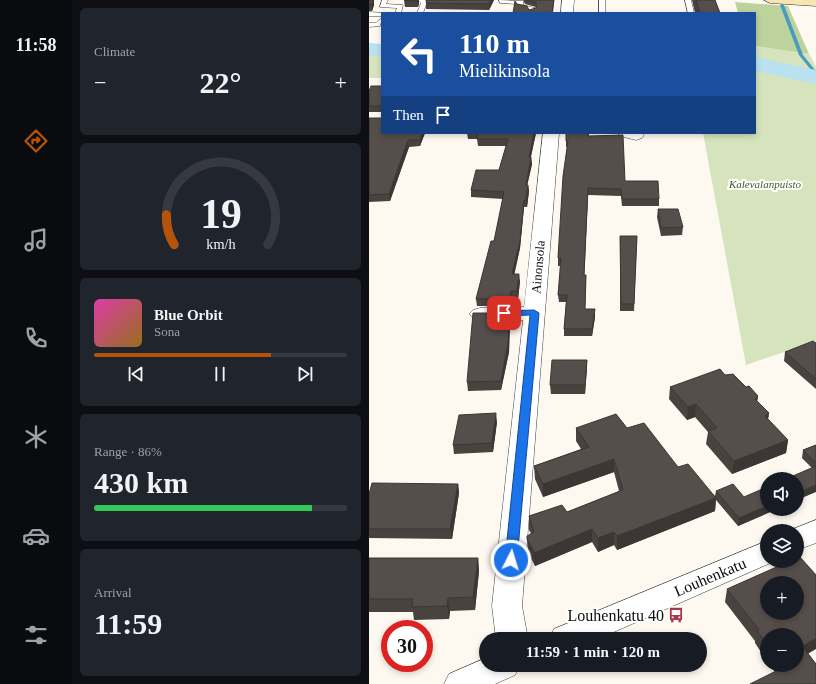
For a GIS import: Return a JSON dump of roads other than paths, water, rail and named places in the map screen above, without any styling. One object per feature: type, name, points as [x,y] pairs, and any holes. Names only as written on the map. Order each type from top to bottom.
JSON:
[{"type":"main road","points":[[770,0],[816,3]]},
{"type":"street","points":[[567,12],[568,0]]},
{"type":"street","name":"Ainonsola","points":[[511,632],[507,606],[551,134]]},
{"type":"street","points":[[474,314],[534,313]]},
{"type":"street","points":[[804,537],[816,531]]},
{"type":"street","name":"Louhenkatu","points":[[581,632],[760,555]]},
{"type":"street","points":[[460,684],[488,672]]},
{"type":"lane","points":[[420,12],[424,2],[421,0]]},
{"type":"lane","points":[[502,0],[502,2],[521,2],[520,6],[533,9],[532,12]]},
{"type":"lane","points":[[602,0],[602,12]]},
{"type":"lane","points":[[688,0],[691,12]]},
{"type":"lane","points":[[377,1],[385,1],[382,6],[401,6],[398,12]]},
{"type":"lane","points":[[369,14],[381,14]]},
{"type":"lane","points":[[369,25],[378,25],[381,21]]},
{"type":"waterway","points":[[782,5],[801,55],[813,70],[812,76]]},
{"type":"waterway","points":[[369,49],[381,50]]},
{"type":"waterway","points":[[756,64],[816,77]]},
{"type":"place","name":"Louhenkatu 40","points":[[676,615]]},
{"type":"park label","name":"Kalevalanpuisto","points":[[765,184]]}]
